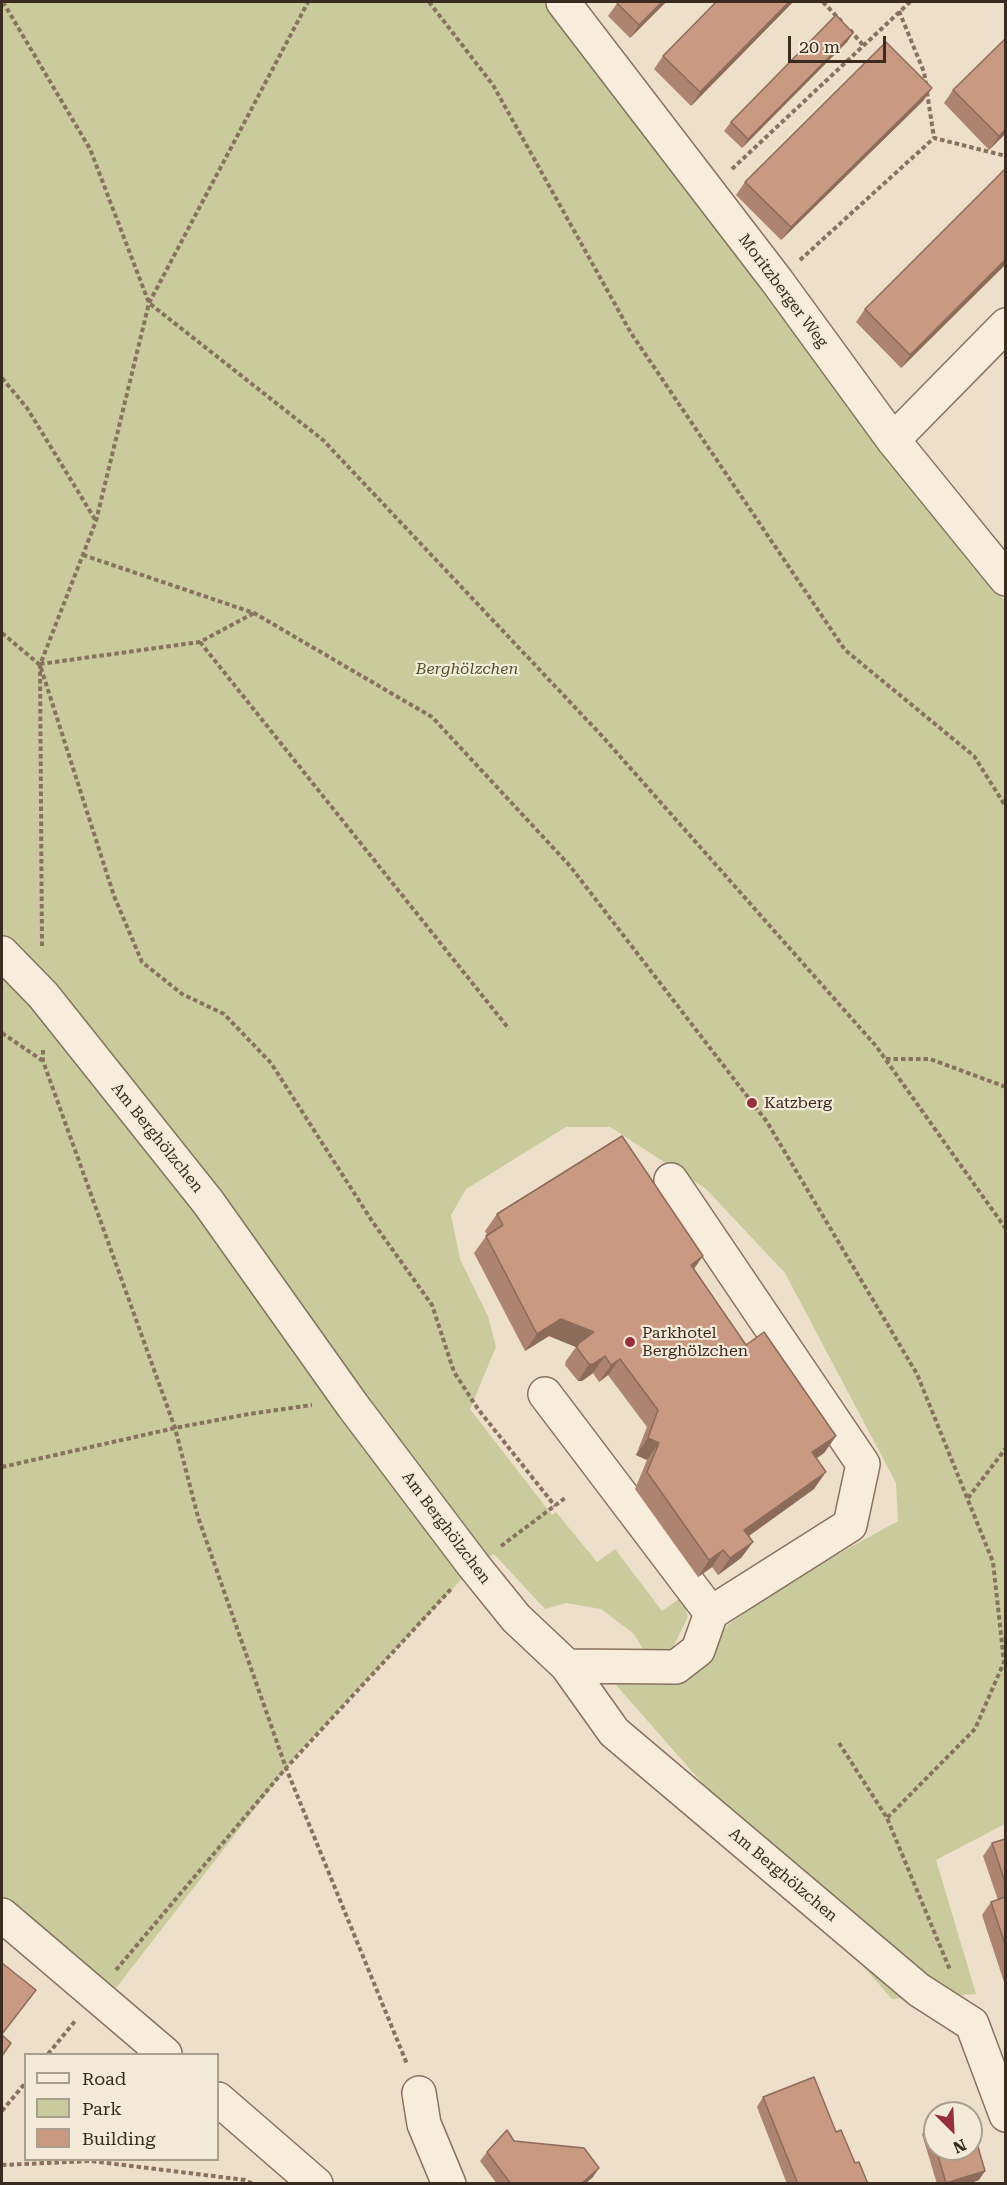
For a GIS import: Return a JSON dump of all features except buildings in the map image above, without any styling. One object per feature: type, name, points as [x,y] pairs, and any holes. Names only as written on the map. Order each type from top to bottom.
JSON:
[{"type":"street","name":"Moritzberger Weg","points":[[563,2],[777,281],[893,441],[1005,579]]},
{"type":"street","points":[[893,441],[1005,325]]},
{"type":"street","name":"Am Berghölzchen","points":[[2,953],[43,995],[208,1202],[353,1406],[474,1566],[516,1618],[567,1666],[614,1732],[919,1990],[972,2024]]},
{"type":"street","points":[[567,1666],[676,1667],[698,1650],[711,1613],[850,1525],[862,1464],[671,1180]]},
{"type":"street","points":[[545,1394],[711,1613]]},
{"type":"street","points":[[2,1915],[163,2053]]},
{"type":"street","points":[[972,2024],[1005,2115]]},
{"type":"street","points":[[419,2093],[424,2124],[449,2184]]},
{"type":"street","points":[[219,2100],[316,2184]]},
{"type":"path","points":[[3,2],[90,149],[149,303],[323,440],[602,736],[886,1059],[1005,1229]]},
{"type":"path","points":[[42,940],[40,665],[96,521],[149,303],[308,2]]},
{"type":"path","points":[[429,2],[494,85],[631,333],[845,650],[974,756],[1005,807]]},
{"type":"path","points":[[823,2],[863,45]]},
{"type":"path","points":[[708,192],[910,2]]},
{"type":"path","points":[[899,11],[924,72],[934,138]]},
{"type":"path","points":[[934,138],[1005,156]]},
{"type":"path","points":[[777,281],[934,138]]},
{"type":"path","points":[[2,378],[27,408],[96,521]]},
{"type":"path","points":[[83,555],[254,613],[432,717],[570,866],[767,1122],[917,1374],[993,1562],[1004,1662]]},
{"type":"path","points":[[40,665],[200,642],[254,613]]},
{"type":"path","points":[[2,633],[40,665],[114,896],[142,962],[182,994],[224,1014],[271,1063],[372,1221],[432,1305],[454,1372],[478,1409],[555,1506]]},
{"type":"path","points":[[200,642],[509,1029]]},
{"type":"path","points":[[43,995],[43,1061],[175,1428],[198,1517],[286,1768],[419,2093]]},
{"type":"path","points":[[2,1034],[43,1061]]},
{"type":"path","points":[[886,1059],[930,1059],[1005,1087]]},
{"type":"path","points":[[2,1467],[175,1428],[304,1405],[353,1406]]},
{"type":"path","points":[[968,1499],[1005,1448]]},
{"type":"path","points":[[474,1566],[565,1498]]},
{"type":"path","points":[[95,1994],[286,1768],[437,1602]]},
{"type":"path","points":[[887,1818],[975,1729],[1005,1656]]},
{"type":"path","points":[[839,1743],[887,1818],[972,2024]]},
{"type":"path","points":[[50,2053],[76,2021]]},
{"type":"path","points":[[2,2110],[24,2084]]},
{"type":"path","points":[[2,2165],[91,2161],[244,2180],[254,2184]]},
{"type":"green space","name":"Berghölzchen","points":[[2,2],[552,2],[884,448],[1005,601],[1005,1824],[936,1860],[976,1994],[892,1999],[609,1677],[687,1679],[728,1625],[793,1579],[898,1521],[896,1483],[785,1273],[706,1189],[610,1127],[566,1127],[466,1189],[451,1215],[460,1259],[488,1316],[496,1347],[470,1409],[552,1515],[556,1512],[597,1562],[615,1549],[662,1611],[682,1597],[688,1617],[670,1653],[645,1652],[634,1634],[601,1609],[566,1603],[545,1609],[494,1554],[474,1566],[299,1752],[116,1988],[57,1945],[2,1899]]},
{"type":"place","name":"Katzberg","points":[[752,1103]]},
{"type":"place","name":"Parkhotel Berghölzchen","points":[[630,1342]]}]
